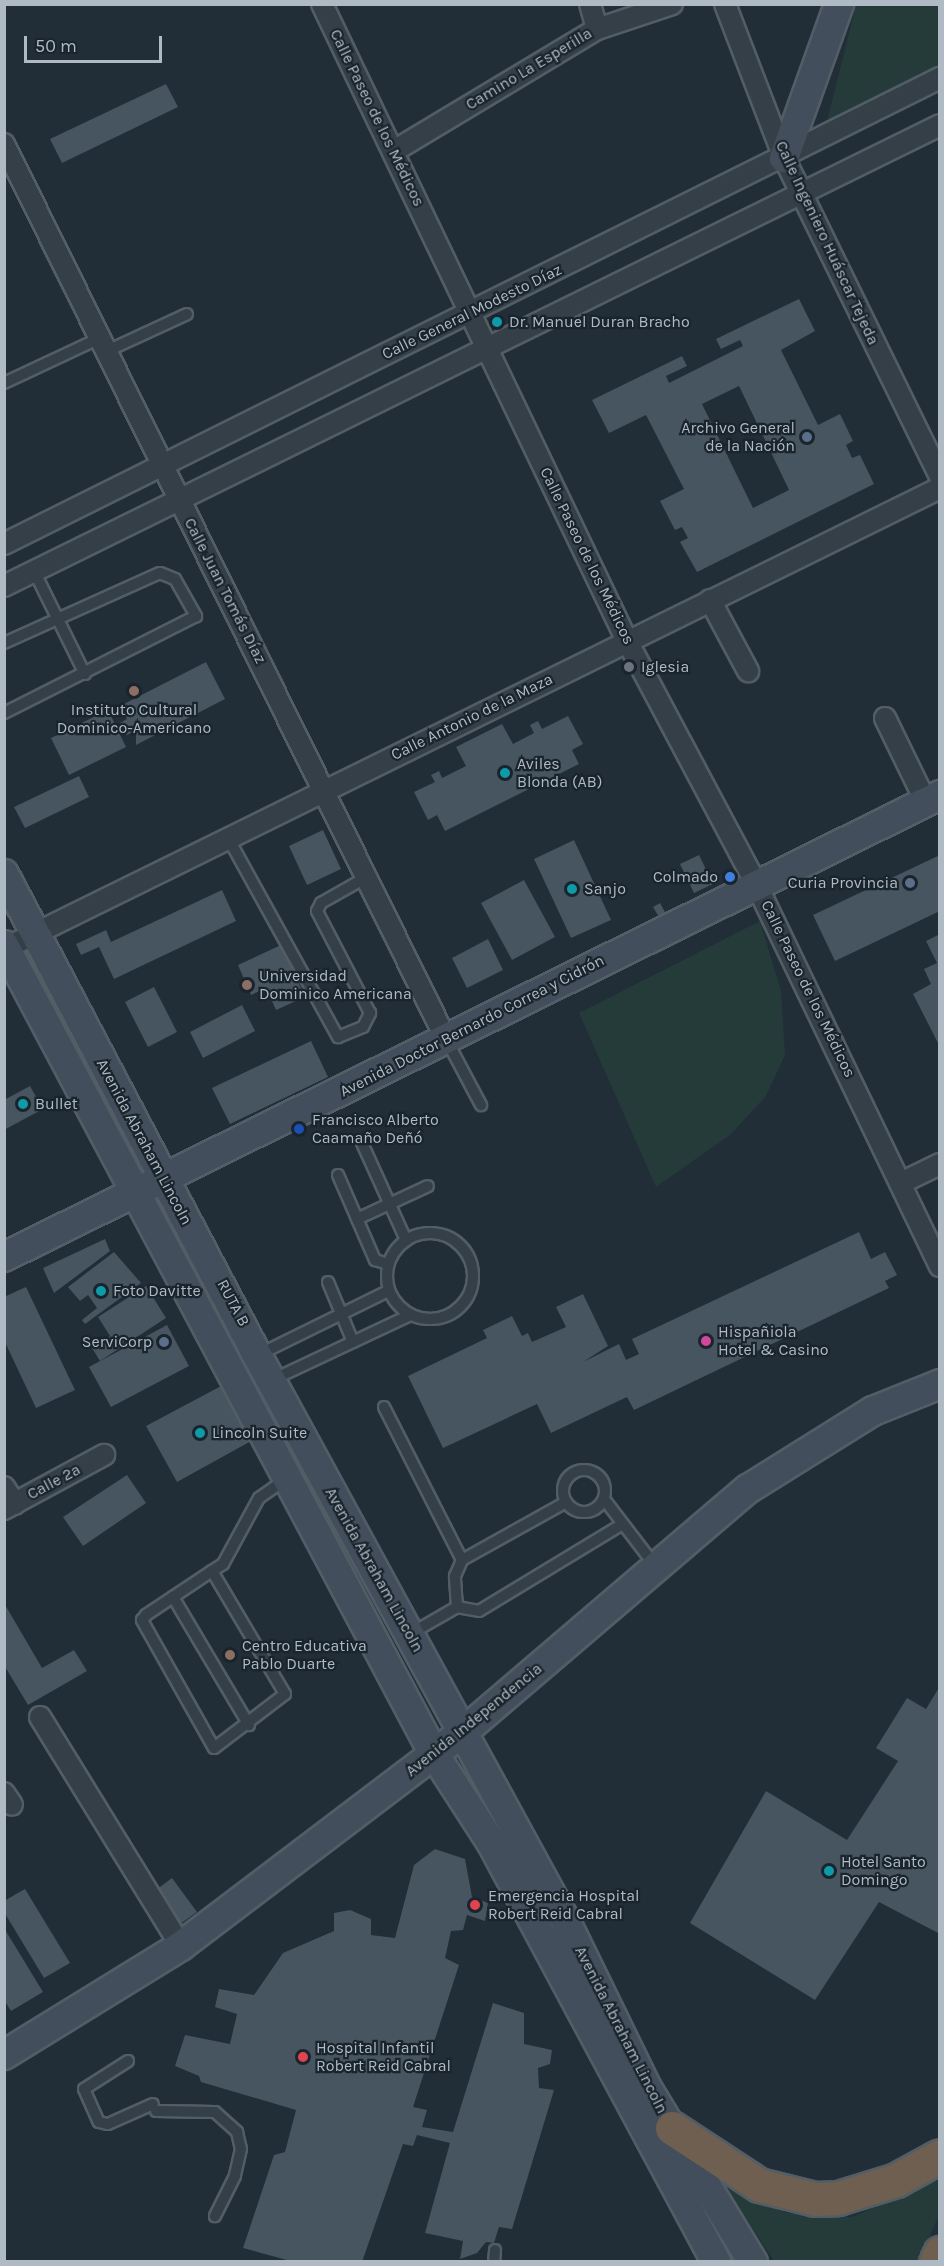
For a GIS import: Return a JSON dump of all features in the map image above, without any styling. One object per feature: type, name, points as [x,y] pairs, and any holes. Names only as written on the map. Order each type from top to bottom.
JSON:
[{"type":"highway","points":[[672,2128],[759,2185],[815,2199],[838,2198],[896,2180],[939,2156]]},
{"type":"highway","points":[[936,2262],[939,2253]]},
{"type":"main road","points":[[784,158],[839,4]]},
{"type":"main road","name":"Avenida Doctor Bernardo Correa y Cidrón","points":[[4,1257],[165,1181],[932,798]]},
{"type":"main road","name":"Avenida Abraham Lincoln","points":[[4,873],[257,1355],[410,1635]]},
{"type":"main road","name":"Avenida Abraham Lincoln","points":[[8,959],[138,1194],[434,1754],[491,1842],[536,1933],[716,2262]]},
{"type":"main road","name":"Avenida Independencia","points":[[4,2055],[181,1946],[462,1733],[748,1489],[873,1411],[939,1384]]},
{"type":"main road","name":"Avenida Abraham Lincoln","points":[[462,1733],[565,1920],[672,2128],[743,2258]]},
{"type":"street","name":"Calle Paseo de los Médicos","points":[[322,4],[627,641],[756,884],[903,1182],[939,1266]]},
{"type":"street","points":[[590,4],[597,29]]},
{"type":"street","name":"Camino La Esperilla","points":[[394,151],[597,29],[672,4]]},
{"type":"street","name":"Calle Ingeniero Huáscar Tejeda","points":[[725,4],[784,158],[939,477]]},
{"type":"street","name":"Calle General Modesto Díaz","points":[[4,544],[784,158],[939,78]]},
{"type":"street","points":[[4,586],[486,346],[802,195],[939,125]]},
{"type":"street","name":"Calle Juan Tomás Díaz","points":[[4,144],[178,499],[325,789],[446,1039]]},
{"type":"street","name":"Calle Antonio de la Maza","points":[[8,959],[35,934],[939,488]]},
{"type":"street","points":[[710,600],[748,671]]},
{"type":"street","points":[[885,718],[932,798]]},
{"type":"street","points":[[903,1182],[939,1164]]},
{"type":"street","name":"Calle 2ª","points":[[8,1500],[104,1455]]},
{"type":"street","points":[[40,1717],[181,1946]]},
{"type":"lane","points":[[4,384],[186,314]]},
{"type":"lane","points":[[34,572],[85,674]]},
{"type":"lane","points":[[4,643],[160,573],[175,579],[196,616],[4,713]]},
{"type":"lane","points":[[228,837],[338,1037],[363,1027],[370,1012],[317,911],[321,903],[367,877]]},
{"type":"lane","name":"RUTA B","points":[[4,873],[462,1733]]},
{"type":"lane","points":[[446,1039],[481,1105]]},
{"type":"lane","points":[[362,1143],[406,1239]]},
{"type":"lane","points":[[338,1175],[375,1260],[388,1264]]},
{"type":"lane","points":[[357,1219],[428,1186]]},
{"type":"lane","points":[[271,1381],[410,1315],[442,1318],[468,1298],[472,1266],[467,1253],[447,1232],[406,1239],[388,1264],[388,1291],[410,1315]]},
{"type":"lane","points":[[328,1281],[353,1342]]},
{"type":"lane","points":[[257,1355],[388,1291]]},
{"type":"lane","points":[[384,1407],[462,1560]]},
{"type":"lane","points":[[566,1502],[564,1483],[578,1470],[602,1479],[604,1499],[621,1525],[656,1568]]},
{"type":"lane","points":[[212,1571],[285,1694],[220,1747],[209,1746],[144,1628],[146,1615],[212,1571],[231,1553],[259,1498],[288,1478]]},
{"type":"lane","points":[[566,1502],[582,1512],[604,1499]]},
{"type":"lane","points":[[457,1607],[455,1576],[462,1560],[566,1502]]},
{"type":"lane","points":[[410,1635],[457,1607],[480,1611],[621,1525]]},
{"type":"lane","points":[[173,1597],[249,1725]]},
{"type":"lane","points":[[536,1933],[565,1920]]},
{"type":"lane","points":[[128,2061],[84,2089],[99,2122],[108,2124],[154,2108],[215,2112],[237,2132],[241,2149],[235,2176],[215,2216]]},
{"type":"green space","points":[[856,5],[939,5],[939,70],[825,129]]},
{"type":"green space","points":[[760,921],[781,991],[785,1055],[766,1096],[730,1135],[656,1187],[579,1013]]},
{"type":"green space","points":[[939,2180],[939,2215],[919,2261],[774,2261],[726,2188],[787,2213],[852,2217]]},
{"type":"building","points":[[166,84],[178,107],[62,163],[50,139]]},
{"type":"building","name":"Archivo General de la Nación","points":[[799,299],[815,331],[781,350],[818,425],[840,414],[853,441],[846,445],[852,458],[860,455],[874,484],[697,572],[680,542],[688,538],[682,527],[675,530],[660,501],[684,489],[646,415],[609,433],[592,400],[682,356],[687,366],[666,376],[669,383],[743,346],[740,340],[721,349],[716,339]],"holes":[[[739,386],[789,490],[753,508],[702,404]]]},
{"type":"building","points":[[206,662],[225,699],[136,745],[136,732],[126,735],[120,723],[127,719],[120,706]]},
{"type":"building","points":[[108,710],[126,747],[69,775],[51,738]]},
{"type":"building","name":"Aviles Blonda (AB)","points":[[568,716],[583,744],[572,750],[579,764],[445,831],[437,815],[428,820],[414,792],[435,782],[431,775],[439,771],[442,778],[466,766],[456,747],[502,724],[513,744],[534,733],[530,725],[538,721],[542,729]]},
{"type":"building","points":[[79,776],[89,797],[25,828],[14,807]]},
{"type":"building","points":[[323,830],[341,869],[307,885],[289,846]]},
{"type":"building","name":"Sanjo","points":[[574,840],[611,920],[571,938],[534,859]]},
{"type":"building","points":[[699,855],[713,884],[694,893],[680,864]]},
{"type":"building","name":"Curia Provincia","points":[[940,855],[940,911],[835,961],[813,915]]},
{"type":"building","points":[[524,880],[555,937],[512,960],[481,903]]},
{"type":"building","points":[[222,890],[236,921],[114,979],[99,947],[81,955],[76,944],[106,930],[111,942]]},
{"type":"building","points":[[660,903],[666,914],[659,917],[653,907]]},
{"type":"building","points":[[940,934],[940,1047],[913,994],[931,984],[924,969],[937,963],[926,941]]},
{"type":"building","points":[[488,939],[503,970],[467,988],[452,958]]},
{"type":"building","points":[[281,945],[305,997],[276,1010],[266,988],[251,995],[238,965]]},
{"type":"building","points":[[154,987],[177,1032],[148,1047],[125,1002]]},
{"type":"building","points":[[242,1005],[255,1031],[203,1058],[190,1032]]},
{"type":"building","points":[[311,1041],[328,1077],[230,1124],[212,1088]]},
{"type":"building","name":"Bullet","points":[[30,1086],[43,1109],[4,1130],[4,1100]]},
{"type":"building","name":"Hispañiola Hotel & Casino","points":[[859,1232],[871,1259],[885,1252],[897,1275],[885,1281],[889,1288],[634,1410],[627,1397],[551,1433],[537,1404],[443,1448],[408,1376],[487,1338],[483,1330],[512,1316],[522,1336],[528,1333],[532,1342],[566,1327],[556,1307],[583,1294],[608,1346],[583,1362],[619,1344],[626,1360],[639,1354],[632,1339]]},
{"type":"building","points":[[105,1239],[110,1251],[54,1293],[43,1268]]},
{"type":"building","name":"Foto Davitte","points":[[114,1252],[141,1283],[85,1324],[82,1320],[97,1308],[88,1295],[80,1301],[68,1287]]},
{"type":"building","points":[[146,1286],[166,1318],[100,1361],[92,1348],[110,1336],[98,1317]]},
{"type":"building","points":[[26,1287],[75,1390],[36,1408],[4,1340],[4,1297]]},
{"type":"building","points":[[167,1325],[189,1366],[111,1407],[89,1367]]},
{"type":"building","name":"Lincoln Suite","points":[[223,1385],[253,1440],[177,1482],[146,1426]]},
{"type":"building","points":[[127,1475],[146,1503],[83,1546],[63,1517]]},
{"type":"building","points":[[4,1603],[42,1668],[74,1650],[87,1671],[28,1705],[4,1665]]},
{"type":"building","name":"Hotel Santo Domingo","points":[[940,1686],[940,1934],[879,1902],[815,2000],[690,1923],[766,1791],[847,1840],[898,1761],[876,1748],[907,1698],[926,1709]]},
{"type":"building","name":"Hospital Infantil Robert Reid Cabral","points":[[435,1849],[465,1859],[472,1897],[488,1903],[485,1921],[467,1915],[463,1930],[451,1931],[445,1958],[459,1965],[413,2107],[427,2110],[422,2127],[453,2132],[493,2003],[524,2013],[524,2044],[552,2050],[550,2064],[538,2068],[539,2088],[554,2090],[512,2229],[499,2227],[494,2243],[486,2242],[477,2253],[460,2259],[463,2241],[425,2233],[450,2143],[417,2135],[413,2146],[403,2144],[362,2262],[294,2262],[243,2248],[274,2155],[285,2152],[296,2110],[201,2082],[199,2076],[175,2066],[185,2035],[230,2044],[237,2014],[215,2007],[219,1989],[254,1995],[283,1953],[334,1931],[334,1913],[350,1910],[371,1919],[371,1935],[395,1938],[414,1865]]},
{"type":"building","points":[[172,1878],[197,1912],[176,1927],[152,1893]]},
{"type":"building","points":[[25,1889],[70,1963],[44,1978],[4,1912],[4,1901]]},
{"type":"building","points":[[4,1928],[43,1992],[11,2011],[4,2000]]},
{"type":"place","name":"Dr. Manuel Duran Bracho","points":[[497,322]]},
{"type":"place","name":"Archivo General de la Nación","points":[[807,437]]},
{"type":"place","name":"Iglesia","points":[[629,667]]},
{"type":"place","name":"Instituto Cultural Dominico-Americano","points":[[134,691]]},
{"type":"place","name":"Aviles Blonda (AB)","points":[[505,773]]},
{"type":"place","name":"Colmado","points":[[730,877]]},
{"type":"place","name":"Curia Provincia","points":[[910,883]]},
{"type":"place","name":"Sanjo","points":[[572,889]]},
{"type":"place","name":"Universidad Dominico Americana","points":[[247,985]]},
{"type":"place","name":"Bullet","points":[[23,1104]]},
{"type":"place","name":"Francisco Alberto Caamaño Deñó","points":[[299,1129]]},
{"type":"place","name":"Foto Davitte","points":[[101,1291]]},
{"type":"place","name":"Hispañiola Hotel & Casino","points":[[706,1341]]},
{"type":"place","name":"ServiCorp","points":[[164,1342]]},
{"type":"place","name":"Lincoln Suite","points":[[200,1433]]},
{"type":"place","name":"Centro Educativa Pablo Duarte","points":[[230,1655]]},
{"type":"place","name":"Hotel Santo Domingo","points":[[829,1871]]},
{"type":"place","name":"Emergencia Hospital Robert Reid Cabral","points":[[475,1905]]},
{"type":"place","name":"Hospital Infantil Robert Reid Cabral","points":[[303,2057]]}]
